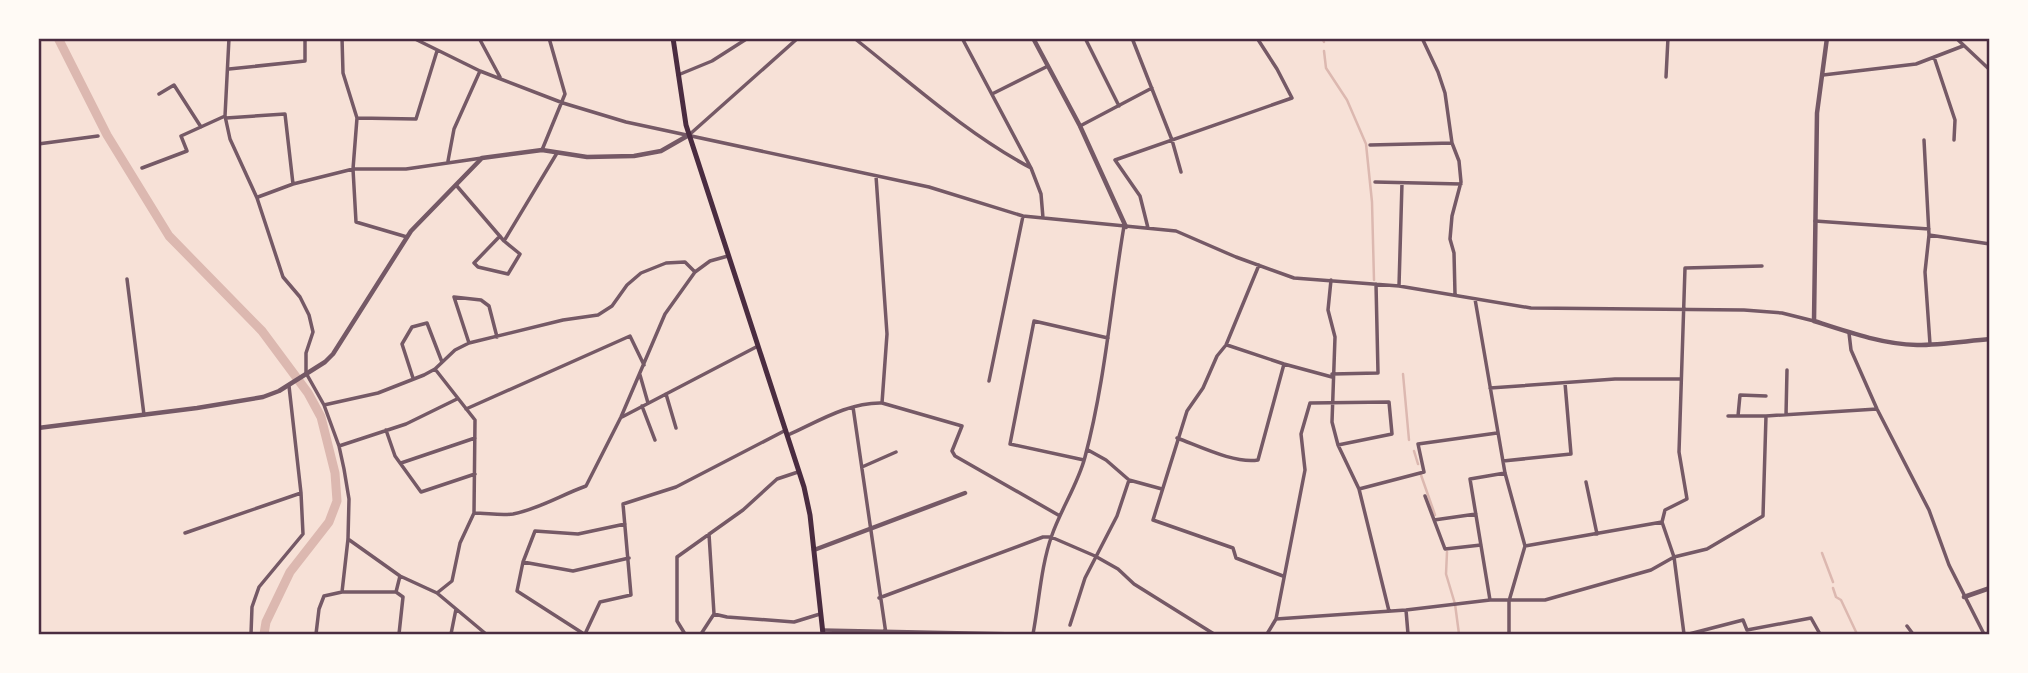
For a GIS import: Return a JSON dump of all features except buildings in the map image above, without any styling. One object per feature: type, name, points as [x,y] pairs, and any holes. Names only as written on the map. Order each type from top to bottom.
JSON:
[{"type":"main road","points":[[673,38],[684,116],[800,471],[809,507],[823,632]]},
{"type":"street","points":[[229,38],[225,117],[230,139],[257,198],[283,278],[300,297],[309,315],[313,332],[306,354],[305,374],[324,405],[339,446],[349,499],[342,592]]},
{"type":"street","points":[[229,69],[305,61],[304,38]]},
{"type":"street","points":[[342,38],[343,73],[357,118],[353,169],[356,222],[407,237]]},
{"type":"street","points":[[413,38],[480,71],[563,103],[626,122],[929,187],[1023,216],[1176,231],[1294,278],[1399,286],[1531,308],[1765,311],[1814,321],[1849,333],[1889,342],[1930,344],[1990,339]]},
{"type":"street","points":[[479,38],[501,79]]},
{"type":"street","points":[[542,150],[565,94],[549,38]]},
{"type":"street","points":[[678,75],[712,61],[748,38]]},
{"type":"street","points":[[257,198],[293,184],[353,169],[406,169],[542,150],[587,157],[634,156],[662,150],[690,135],[798,38]]},
{"type":"street","points":[[854,38],[908,83],[1007,155],[1031,167]]},
{"type":"street","points":[[962,38],[1031,167],[1043,205],[1043,218]]},
{"type":"street","points":[[1033,38],[1080,126],[1125,227],[1087,450],[1051,537],[1033,635]]},
{"type":"street","points":[[1085,38],[1119,106]]},
{"type":"street","points":[[1132,38],[1172,140],[1181,172]]},
{"type":"street","points":[[1148,229],[1140,196],[1115,160],[1292,98],[1257,38]]},
{"type":"street","points":[[1422,38],[1445,93],[1452,143],[1459,161],[1461,184],[1452,216],[1450,239],[1454,253],[1455,294]]},
{"type":"street","points":[[1666,77],[1668,38]]},
{"type":"street","points":[[1814,321],[1817,113],[1827,38]]},
{"type":"street","points":[[1956,38],[1990,70]]},
{"type":"street","points":[[1821,75],[1898,67],[1963,46]]},
{"type":"street","points":[[357,118],[416,119],[437,51]]},
{"type":"street","points":[[1934,57],[1955,120],[1954,140]]},
{"type":"street","points":[[992,94],[1048,66]]},
{"type":"street","points":[[448,162],[454,129],[480,71]]},
{"type":"street","points":[[159,94],[174,85],[201,127]]},
{"type":"street","points":[[1080,126],[1152,88]]},
{"type":"street","points":[[142,168],[187,151],[181,136],[225,117],[285,114],[293,184]]},
{"type":"street","points":[[38,144],[98,136]]},
{"type":"street","points":[[1924,140],[1929,229],[1925,272],[1930,344]]},
{"type":"street","points":[[1370,145],[1452,143]]},
{"type":"street","points":[[504,241],[558,152]]},
{"type":"street","points":[[38,428],[263,397],[290,385],[325,362],[332,354],[407,237],[482,158]]},
{"type":"street","points":[[876,176],[887,334],[882,403]]},
{"type":"street","points":[[1375,182],[1461,184]]},
{"type":"street","points":[[1399,286],[1402,183]]},
{"type":"street","points":[[455,184],[500,236],[504,241],[520,254],[508,274],[478,267],[474,263],[500,236]]},
{"type":"street","points":[[989,381],[1023,216]]},
{"type":"street","points":[[1815,221],[1929,229]]},
{"type":"street","points":[[1929,235],[1990,244]]},
{"type":"street","points":[[474,513],[510,514],[540,507],[556,497],[586,486],[621,417],[665,314],[695,272],[710,261],[730,256]]},
{"type":"street","points":[[324,405],[377,393],[435,369],[455,350],[468,343],[606,312],[627,285],[642,273],[666,263],[685,262],[695,272]]},
{"type":"street","points":[[1258,265],[1226,345],[1217,356],[1203,388],[1187,411],[1153,520],[1233,548],[1236,558],[1283,576]]},
{"type":"street","points":[[1762,265],[1685,268],[1679,452],[1687,499],[1665,510],[1662,522],[1674,557],[1686,635],[1743,620],[1747,630],[1811,618],[1820,635]]},
{"type":"street","points":[[127,279],[144,415]]},
{"type":"street","points":[[1331,280],[1328,310],[1335,337],[1332,422],[1338,445],[1359,489],[1389,611]]},
{"type":"street","points":[[1226,345],[1284,364],[1332,375],[1378,373],[1376,284]]},
{"type":"street","points":[[468,343],[454,297],[481,300],[489,306],[497,337]]},
{"type":"street","points":[[1475,299],[1505,473],[1525,546],[1509,601],[1509,635]]},
{"type":"street","points":[[1084,460],[1010,444],[1034,321],[1108,338]]},
{"type":"street","points":[[413,378],[402,344],[412,327],[427,323],[442,362]]},
{"type":"street","points":[[1849,333],[1851,350],[1877,409],[1929,509],[1948,565],[1984,635]]},
{"type":"street","points":[[466,409],[630,336],[644,366]]},
{"type":"street","points":[[621,417],[760,345]]},
{"type":"street","points":[[1177,438],[1249,462],[1258,460],[1284,364]]},
{"type":"street","points":[[435,369],[475,420],[474,513],[460,543],[452,581],[437,593]]},
{"type":"street","points":[[1786,415],[1787,370]]},
{"type":"street","points":[[640,374],[648,403]]},
{"type":"street","points":[[1490,388],[1615,379],[1681,379]]},
{"type":"street","points":[[1503,461],[1572,454],[1565,383]]},
{"type":"street","points":[[251,635],[253,607],[259,587],[303,534],[290,385]]},
{"type":"street","points":[[666,394],[676,428]]},
{"type":"street","points":[[1738,416],[1740,394],[1766,396]]},
{"type":"street","points":[[339,446],[406,424],[458,398]]},
{"type":"street","points":[[1267,635],[1276,619],[1306,470],[1301,434],[1310,403],[1389,402],[1392,433],[1338,445]]},
{"type":"street","points":[[625,524],[578,534],[535,531],[523,562],[517,591],[584,635],[600,602],[631,595],[629,558],[623,504],[676,487],[787,432],[853,407],[882,403],[962,426],[952,451],[956,456],[1060,516]]},
{"type":"street","points":[[642,406],[654,440]]},
{"type":"street","points":[[853,407],[886,633]]},
{"type":"street","points":[[1728,416],[1877,409]]},
{"type":"street","points":[[1276,619],[1406,610],[1490,600],[1545,600],[1651,570],[1674,557],[1707,549],[1763,516],[1766,416]]},
{"type":"street","points":[[386,430],[400,463],[421,492],[475,474]]},
{"type":"street","points":[[1359,489],[1424,472],[1418,444],[1497,433]]},
{"type":"street","points":[[400,463],[475,438]]},
{"type":"street","points":[[1087,450],[1106,460],[1129,480],[1162,489]]},
{"type":"street","points":[[862,467],[896,453]]},
{"type":"street","points":[[685,635],[677,621],[677,557],[743,510],[777,479],[800,471]]},
{"type":"street","points":[[1490,600],[1470,478],[1505,473]]},
{"type":"street","points":[[1070,625],[1085,578],[1117,516],[1129,480]]},
{"type":"street","points":[[1586,482],[1597,534]]},
{"type":"street","points":[[185,533],[301,493]]},
{"type":"street","points":[[814,550],[965,493]]},
{"type":"street","points":[[1425,496],[1445,549],[1481,545]]},
{"type":"street","points":[[1434,520],[1476,514]]},
{"type":"street","points":[[1525,546],[1662,522]]},
{"type":"street","points":[[701,635],[714,614],[709,534]]},
{"type":"street","points":[[879,598],[1043,537],[1051,537],[1095,556],[1214,635]]},
{"type":"street","points":[[348,539],[400,576],[437,593],[486,635]]},
{"type":"street","points":[[523,562],[573,571],[629,558]]},
{"type":"street","points":[[396,592],[400,576]]},
{"type":"street","points":[[1964,597],[1990,588]]},
{"type":"street","points":[[316,635],[324,596],[342,592],[396,592],[403,597],[399,635]]},
{"type":"street","points":[[451,635],[456,608]]},
{"type":"street","points":[[1406,610],[1408,635]]},
{"type":"street","points":[[714,614],[793,622],[820,614]]},
{"type":"street","points":[[1908,626],[1913,635]]},
{"type":"street","points":[[1711,628],[1712,635]]},
{"type":"street","points":[[823,632],[1019,635]]},
{"type":"waterway","points":[[58,38],[107,135],[169,236],[262,331],[308,393],[321,417],[335,473],[337,501],[329,522],[290,572],[266,622],[264,634]]},
{"type":"waterway","points":[[1322,38],[1324,42]]},
{"type":"waterway","points":[[1324,51],[1326,68],[1347,100],[1366,144],[1372,202],[1374,280]]},
{"type":"waterway","points":[[1403,374],[1409,440]]},
{"type":"waterway","points":[[1414,451],[1418,464]]},
{"type":"waterway","points":[[1421,475],[1435,515]]},
{"type":"waterway","points":[[1447,552],[1446,574],[1455,604],[1459,634]]},
{"type":"waterway","points":[[1822,553],[1833,582]]},
{"type":"waterway","points":[[1833,588],[1857,634]]}]
